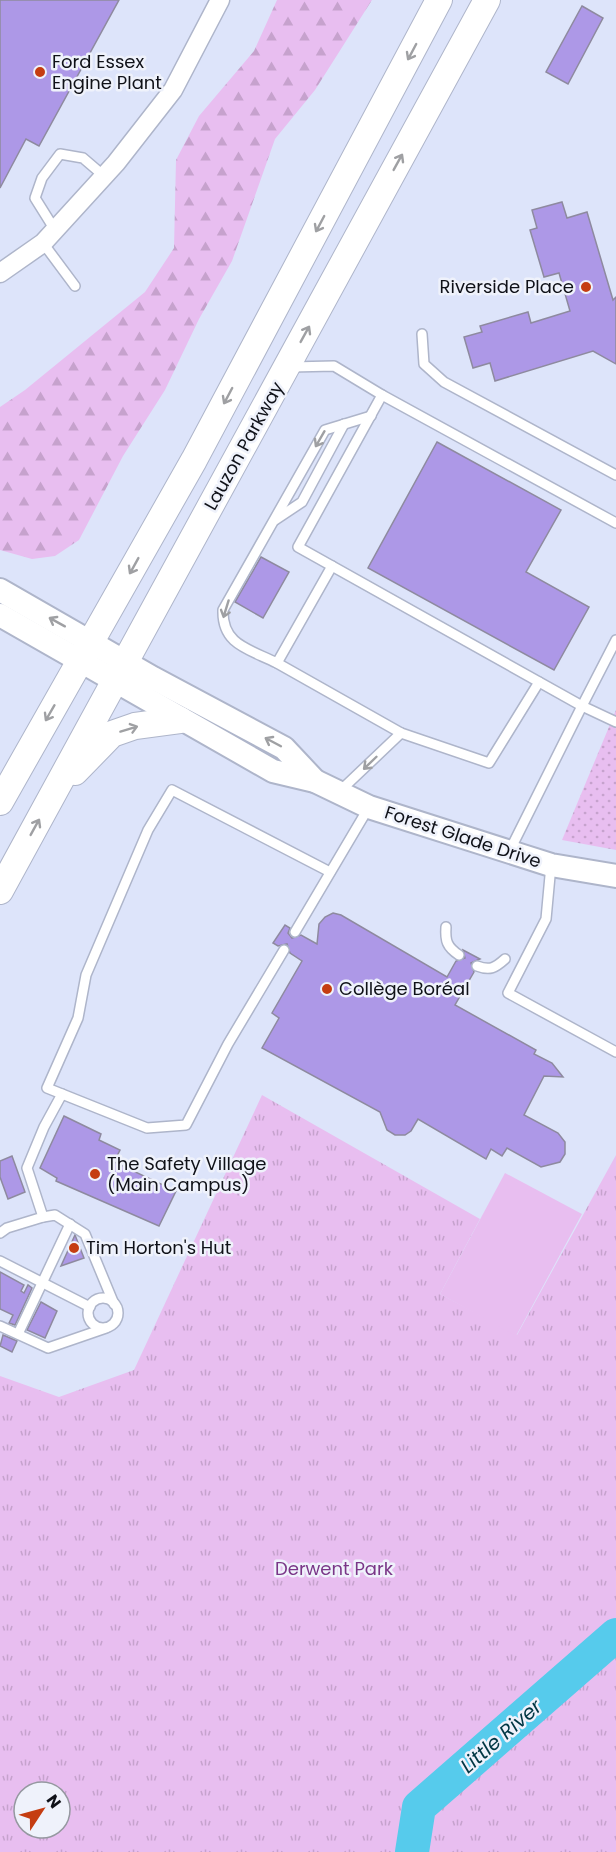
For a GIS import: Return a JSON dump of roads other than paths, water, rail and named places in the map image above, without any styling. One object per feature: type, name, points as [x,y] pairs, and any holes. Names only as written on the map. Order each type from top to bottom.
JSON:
[{"type":"main road","name":"Lauzon Parkway","points":[[0,802],[200,449],[439,0]]},
{"type":"main road","name":"Lauzon Parkway","points":[[0,891],[487,0]]},
{"type":"main road","points":[[54,793],[112,734],[135,726],[180,720]]},
{"type":"street","points":[[0,273],[49,237],[104,176],[173,90],[220,0]]},
{"type":"street","points":[[0,590],[85,652]]},
{"type":"street","points":[[0,615],[85,652],[121,672]]},
{"type":"street","name":"Forest Glade Drive","points":[[121,672],[180,720],[273,771],[315,781],[369,807],[550,865],[616,876]]},
{"type":"street","name":"Forest Glade Drive","points":[[121,672],[284,748],[315,781]]},
{"type":"lane","points":[[75,286],[49,237],[36,198],[42,178],[60,154],[83,158],[104,176]]},
{"type":"lane","points":[[422,334],[424,364],[444,382],[616,475]]},
{"type":"lane","points":[[287,367],[334,366],[382,395],[616,523]]},
{"type":"lane","points":[[382,395],[298,547],[582,706],[616,722]]},
{"type":"lane","points":[[371,416],[325,430],[223,610],[223,627],[231,639],[402,733],[489,763],[539,682]]},
{"type":"lane","points":[[273,521],[302,502],[344,424]]},
{"type":"lane","points":[[276,663],[332,566]]},
{"type":"lane","points":[[509,852],[616,640]]},
{"type":"lane","points":[[338,793],[402,733]]},
{"type":"lane","points":[[284,950],[228,1044],[186,1125],[147,1128],[47,1088],[78,1018],[86,975],[148,830],[172,790],[330,872]]},
{"type":"lane","points":[[295,932],[369,807]]},
{"type":"lane","points":[[550,865],[546,919],[508,993],[616,1052]]},
{"type":"lane","points":[[446,927],[445,941],[450,949],[459,956]]},
{"type":"lane","points":[[477,966],[487,970],[496,967],[506,959]]},
{"type":"lane","points":[[43,1217],[27,1168],[44,1127],[62,1094]]},
{"type":"lane","points":[[0,1233],[7,1228],[55,1215],[85,1234],[114,1304],[116,1318],[106,1328],[48,1348],[0,1326]]},
{"type":"lane","points":[[18,1334],[69,1224]]},
{"type":"lane","points":[[0,1262],[90,1307]]},
{"type":"lane","points":[[90,1307],[101,1299],[114,1304]]},
{"type":"lane","points":[[90,1307],[90,1320],[97,1327],[106,1328]]},
{"type":"waterway","name":"Little River","points":[[412,1852],[419,1807],[616,1635]]},
{"type":"place","name":"Ford Essex Engine Plant","points":[[40,72]]},
{"type":"place","name":"Riverside Place","points":[[586,287]]},
{"type":"place","name":"Collège Boréal","points":[[327,989]]},
{"type":"place","name":"The Safety Village (Main Campus)","points":[[95,1174]]},
{"type":"place","name":"Tim Horton's Hut","points":[[74,1248]]},
{"type":"park label","name":"Derwent Park","points":[[334,1569]]}]
